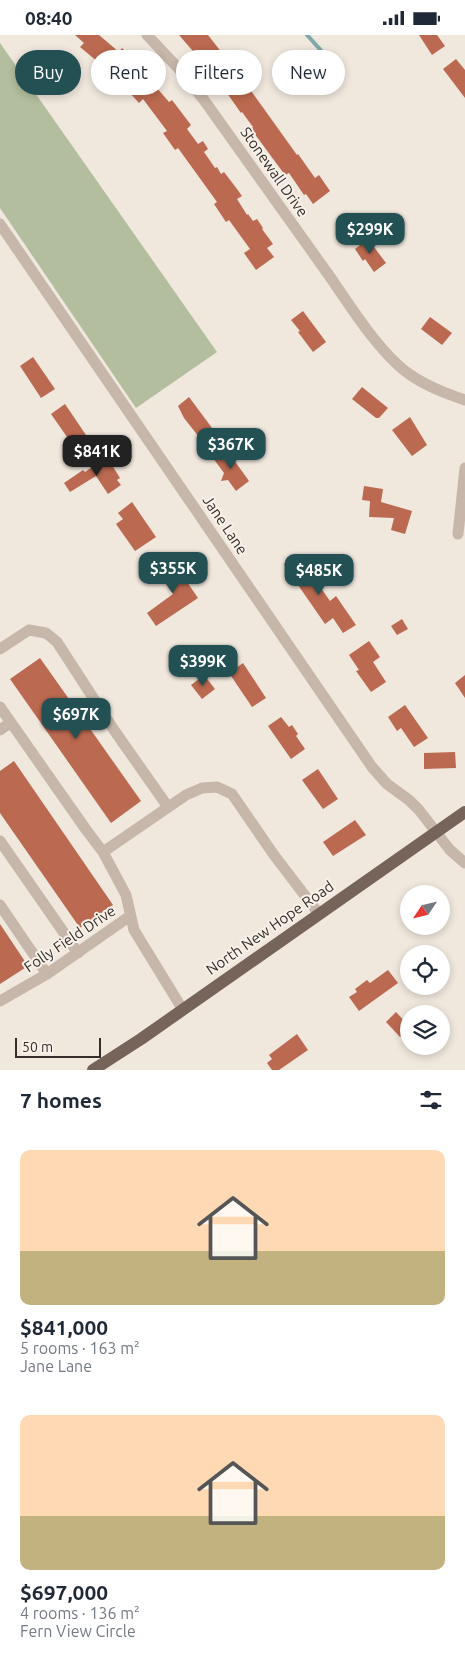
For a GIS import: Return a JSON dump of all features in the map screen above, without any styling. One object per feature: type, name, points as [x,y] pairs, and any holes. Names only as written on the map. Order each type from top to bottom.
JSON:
[{"type":"main road","name":"North New Hope Road","points":[[93,1070],[183,1010],[465,811]]},
{"type":"street","name":"Stonewall Drive","points":[[147,35],[179,69],[204,100],[354,311],[388,354],[398,365],[415,378],[434,389],[465,400]]},
{"type":"street","name":"Jane Lane","points":[[0,224],[372,767],[388,784],[420,810],[450,850],[465,863]]},
{"type":"street","points":[[458,534],[465,469]]},
{"type":"street","points":[[0,649],[29,630],[46,633],[57,642],[114,730],[168,807]]},
{"type":"street","points":[[0,707],[103,852],[126,895],[134,930],[183,1010]]},
{"type":"street","points":[[0,730],[10,723]]},
{"type":"street","points":[[103,852],[186,795],[202,788],[217,787],[232,794],[274,855],[319,914]]},
{"type":"street","points":[[0,841],[78,953]]},
{"type":"street","points":[[0,905],[48,974]]},
{"type":"street","name":"Folly Field Drive","points":[[0,1001],[48,974],[130,916]]},
{"type":"green space","points":[[0,43],[15,64],[15,95],[37,95],[217,352],[136,408],[0,208]]},
{"type":"building","points":[[75,35],[99,35],[117,50],[91,50],[91,56],[80,47],[84,43]]},
{"type":"building","points":[[179,35],[208,35],[220,50],[192,50]]},
{"type":"building","points":[[419,35],[437,35],[445,46],[432,55]]},
{"type":"building","points":[[456,59],[465,70],[465,98],[443,69]]},
{"type":"building","points":[[132,95],[163,95],[169,102],[172,100],[191,125],[187,129],[198,144],[203,141],[208,149],[204,152],[215,168],[217,167],[221,174],[224,172],[242,196],[237,199],[247,215],[253,221],[257,219],[263,228],[273,244],[267,248],[274,257],[256,270],[244,253],[250,249],[229,220],[226,222],[214,204],[217,202],[178,148],[175,150],[163,133],[167,131],[143,99],[139,103]]},
{"type":"building","points":[[228,95],[254,95],[315,178],[319,175],[330,191],[313,204],[306,194],[304,195],[289,173],[285,175],[251,129],[253,127]]},
{"type":"building","points":[[368,239],[386,263],[374,272],[355,249]]},
{"type":"building","points":[[303,311],[326,342],[313,352],[291,320]]},
{"type":"building","points":[[430,317],[452,333],[442,345],[421,329]]},
{"type":"building","points":[[33,357],[55,389],[41,398],[20,366]]},
{"type":"building","points":[[362,387],[388,408],[379,418],[376,418],[352,399]]},
{"type":"building","points":[[189,397],[212,428],[199,437],[184,418],[178,406]]},
{"type":"building","points":[[65,404],[88,438],[74,447],[51,414]]},
{"type":"building","points":[[410,417],[427,445],[412,456],[392,430]]},
{"type":"building","points":[[226,449],[249,481],[236,491],[228,480],[221,481],[224,473],[213,458]]},
{"type":"building","points":[[104,459],[107,464],[110,462],[120,478],[117,480],[121,485],[108,494],[96,476],[70,492],[64,483]]},
{"type":"building","points":[[364,486],[383,489],[381,502],[412,511],[405,534],[391,530],[394,518],[369,517],[370,501],[362,500]]},
{"type":"building","points":[[132,502],[156,537],[135,551],[116,524],[123,519],[118,513]]},
{"type":"building","points":[[298,555],[330,601],[336,596],[356,625],[343,633],[333,618],[325,624],[296,582],[294,584],[287,573],[289,571],[284,564]]},
{"type":"building","points":[[172,560],[198,598],[156,626],[147,613],[173,594],[157,571]]},
{"type":"building","points":[[402,619],[408,629],[397,635],[391,626]]},
{"type":"building","points":[[369,641],[380,657],[373,662],[386,682],[371,692],[356,671],[359,670],[349,655]]},
{"type":"building","points":[[40,658],[141,801],[111,823],[10,679]]},
{"type":"building","points":[[243,663],[266,698],[252,707],[229,673]]},
{"type":"building","points":[[204,675],[215,689],[202,699],[191,685]]},
{"type":"building","points":[[465,675],[465,698],[455,683]]},
{"type":"building","points":[[405,705],[428,738],[414,747],[401,728],[397,731],[388,717]]},
{"type":"building","points":[[281,717],[289,727],[292,725],[298,734],[296,736],[305,749],[291,759],[268,726]]},
{"type":"building","points":[[455,752],[456,768],[424,769],[424,753]]},
{"type":"building","points":[[14,761],[113,905],[80,928],[0,813],[0,771]]},
{"type":"building","points":[[318,769],[338,799],[323,809],[302,780]]},
{"type":"building","points":[[355,820],[366,835],[333,856],[323,842]]},
{"type":"building","points":[[0,924],[28,966],[0,984]]},
{"type":"building","points":[[388,970],[398,983],[359,1011],[349,997],[357,992],[355,989],[367,980],[370,983]]},
{"type":"building","points":[[396,1012],[400,1016],[400,1037],[386,1022]]},
{"type":"building","points":[[297,1034],[308,1050],[279,1070],[272,1070],[267,1063],[272,1059],[269,1055]]},
{"type":"waterway","points":[[307,35],[321,50]]}]
